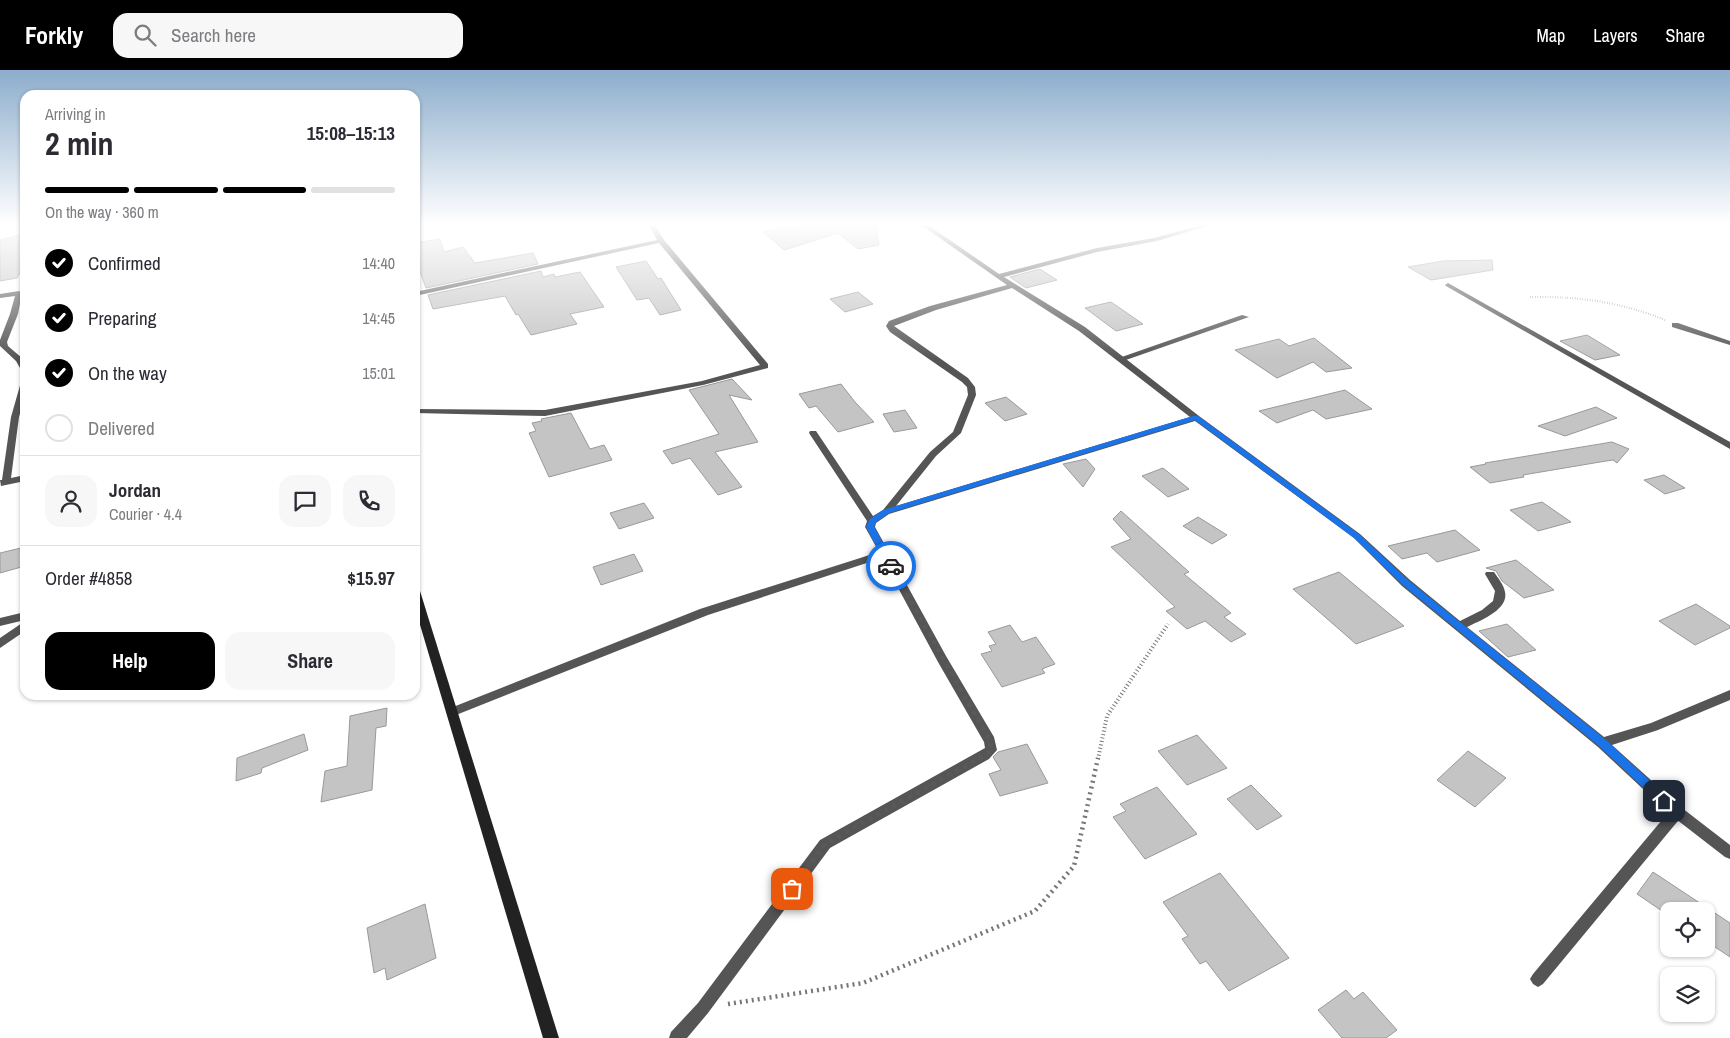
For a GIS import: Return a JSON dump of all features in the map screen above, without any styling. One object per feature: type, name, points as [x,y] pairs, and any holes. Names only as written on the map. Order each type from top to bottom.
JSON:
[{"type":"main road","points":[[420,607],[552,1038]]},
{"type":"street","points":[[420,293],[528,270]]},
{"type":"street","points":[[420,411],[545,413],[694,385],[765,367],[684,270]]},
{"type":"street","points":[[990,270],[1082,328],[1196,418],[1357,536],[1406,583],[1602,743],[1677,812],[1730,853]]},
{"type":"street","points":[[998,276],[1020,270]]},
{"type":"street","points":[[886,512],[933,454],[957,433],[972,395],[971,387],[965,380],[890,326],[892,323],[933,308],[1013,285]]},
{"type":"street","points":[[1448,285],[1730,446]]},
{"type":"street","points":[[0,296],[20,293],[3,342],[4,347],[20,362]]},
{"type":"street","points":[[1120,359],[1245,317]]},
{"type":"street","points":[[1675,325],[1730,343]]},
{"type":"street","points":[[20,396],[14,417],[3,483],[20,479]]},
{"type":"street","points":[[677,1038],[703,1008],[825,844],[991,750],[990,741],[870,527],[872,521],[886,512],[1196,418]]},
{"type":"street","points":[[813,433],[872,521]]},
{"type":"street","points":[[452,712],[704,612],[885,554]]},
{"type":"street","points":[[1458,626],[1494,608],[1500,600],[1501,592],[1490,574]]},
{"type":"street","points":[[0,622],[20,617]]},
{"type":"street","points":[[0,644],[20,629]]},
{"type":"street","points":[[1602,743],[1654,727],[1729,696]]},
{"type":"street","points":[[1538,979],[1677,812]]},
{"type":"path","points":[[1530,297],[1558,296],[1610,301],[1647,312],[1675,325]]},
{"type":"path","points":[[703,1008],[863,983],[1035,911],[1074,866],[1107,716],[1168,624]]},
{"type":"building","points":[[0,270],[20,270],[17,278],[0,281]]},
{"type":"building","points":[[420,270],[509,270],[426,288]]},
{"type":"building","points":[[618,270],[652,270],[658,279],[661,278],[681,310],[660,315],[649,298],[637,300]]},
{"type":"building","points":[[1042,270],[1057,280],[1026,288],[1010,277]]},
{"type":"building","points":[[1414,270],[1492,270],[1431,280]]},
{"type":"building","points":[[541,271],[543,277],[554,274],[555,277],[580,272],[604,307],[570,314],[577,324],[531,335],[505,296],[433,309],[428,295]]},
{"type":"building","points":[[858,292],[873,304],[845,312],[830,299]]},
{"type":"building","points":[[1111,302],[1143,324],[1116,331],[1085,308]]},
{"type":"building","points":[[1587,335],[1620,355],[1595,360],[1560,341]]},
{"type":"building","points":[[1314,338],[1352,368],[1326,372],[1313,362],[1277,378],[1235,350],[1279,339],[1289,346]]},
{"type":"building","points":[[732,379],[752,400],[729,395],[758,442],[715,452],[742,487],[718,495],[690,458],[672,464],[663,451],[719,434],[689,390]]},
{"type":"building","points":[[841,384],[874,422],[838,432],[816,406],[809,408],[799,394]]},
{"type":"building","points":[[1345,390],[1372,409],[1326,419],[1313,410],[1277,423],[1259,411]]},
{"type":"building","points":[[1006,397],[1027,414],[1005,421],[985,403]]},
{"type":"building","points":[[1596,407],[1617,418],[1565,436],[1538,426]]},
{"type":"building","points":[[905,410],[917,428],[894,432],[883,414]]},
{"type":"building","points":[[571,413],[590,449],[604,445],[612,460],[549,477],[529,433],[536,431],[532,423],[542,421],[541,419]]},
{"type":"building","points":[[1612,442],[1629,449],[1617,463],[1613,460],[1606,461],[1523,475],[1524,477],[1490,483],[1470,467],[1485,463]]},
{"type":"building","points":[[1086,459],[1095,469],[1083,487],[1063,464]]},
{"type":"building","points":[[1163,468],[1189,489],[1168,497],[1142,476]]},
{"type":"building","points":[[1664,475],[1685,488],[1665,494],[1644,480]]},
{"type":"building","points":[[1542,502],[1571,522],[1538,531],[1510,510]]},
{"type":"building","points":[[644,503],[654,518],[619,529],[610,513]]},
{"type":"building","points":[[1121,511],[1189,572],[1184,574],[1231,613],[1224,617],[1246,634],[1231,642],[1205,621],[1187,629],[1166,611],[1175,607],[1111,547],[1131,539],[1113,519]]},
{"type":"building","points":[[1198,517],[1227,535],[1212,544],[1183,526]]},
{"type":"building","points":[[1455,530],[1480,550],[1437,562],[1427,553],[1402,559],[1388,546]]},
{"type":"building","points":[[20,548],[20,567],[0,573],[0,553]]},
{"type":"building","points":[[634,554],[643,571],[601,585],[593,567]]},
{"type":"building","points":[[1516,560],[1554,590],[1524,598],[1502,581],[1496,571],[1486,568]]},
{"type":"building","points":[[1339,572],[1404,626],[1356,644],[1293,589]]},
{"type":"building","points":[[1696,604],[1730,626],[1730,628],[1695,645],[1659,621]]},
{"type":"building","points":[[1507,624],[1536,650],[1508,657],[1479,631]]},
{"type":"building","points":[[1010,625],[1022,642],[1036,637],[1055,664],[1042,669],[1045,673],[1002,687],[981,654],[992,651],[989,646],[996,644],[988,632]]},
{"type":"building","points":[[387,708],[386,726],[376,728],[372,790],[321,802],[325,771],[347,766],[350,716]]},
{"type":"building","points":[[304,734],[308,750],[262,768],[261,773],[236,781],[237,758]]},
{"type":"building","points":[[1197,735],[1227,768],[1187,785],[1158,751]]},
{"type":"building","points":[[1027,744],[1048,783],[1000,796],[989,774],[1001,770],[993,757],[998,752]]},
{"type":"building","points":[[1468,751],[1506,778],[1475,807],[1437,780]]},
{"type":"building","points":[[1251,785],[1282,816],[1257,830],[1227,799]]},
{"type":"building","points":[[1157,787],[1197,834],[1145,859],[1113,817],[1126,811],[1120,804]]},
{"type":"building","points":[[1653,872],[1698,902],[1660,902],[1660,910],[1637,894]]},
{"type":"building","points":[[1220,873],[1289,958],[1229,991],[1206,961],[1200,964],[1182,939],[1188,936],[1163,902]]},
{"type":"building","points":[[425,904],[436,958],[387,980],[385,968],[374,973],[367,928]]},
{"type":"building","points":[[1715,913],[1730,923],[1730,957],[1715,947]]},
{"type":"building","points":[[1346,990],[1354,999],[1363,992],[1397,1030],[1386,1038],[1342,1038],[1318,1010]]},
{"type":"way so far","points":[[792,889],[825,844],[991,750],[990,741],[891,566]]},
{"type":"route","points":[[891,566],[870,527],[872,521],[886,512],[1196,418],[1357,536],[1406,583],[1602,743],[1664,801]]}]
